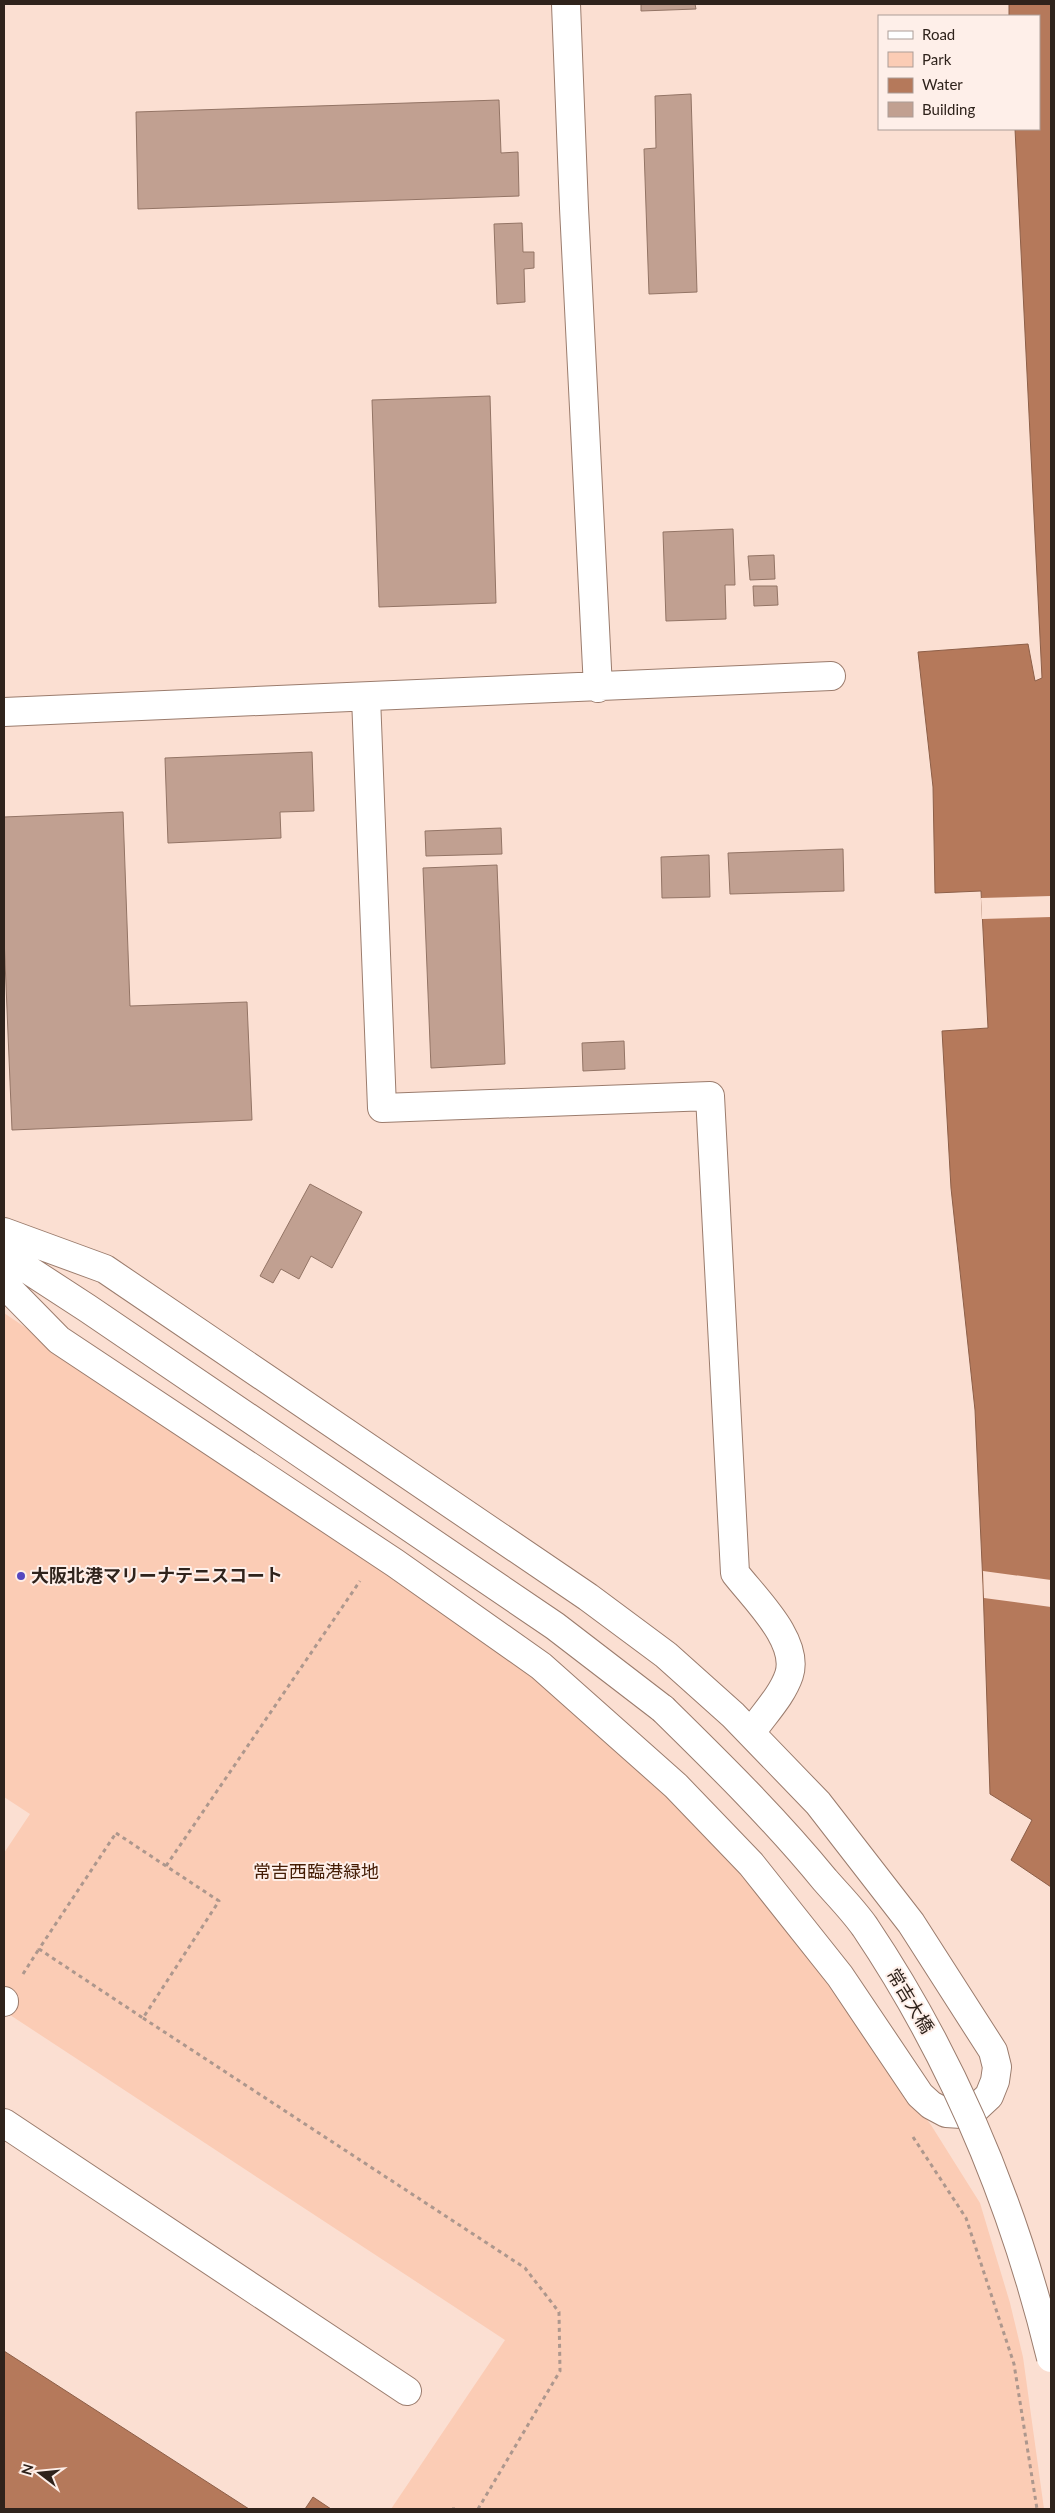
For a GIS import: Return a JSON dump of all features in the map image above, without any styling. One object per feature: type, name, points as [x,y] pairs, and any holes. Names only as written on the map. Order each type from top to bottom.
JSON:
[{"type":"street","points":[[566,4],[574,208],[598,688]]},
{"type":"street","points":[[4,712],[598,688],[831,676]]},
{"type":"street","points":[[366,697],[382,1108],[710,1096],[734,1566],[736,1573],[784,1636],[790,1655],[789,1674],[779,1693],[750,1733]]},
{"type":"street","points":[[4,1232],[106,1269],[588,1597],[666,1656],[750,1733],[824,1810],[911,1923],[993,2051],[997,2067],[995,2081],[989,2096],[974,2110],[962,2114],[946,2113],[920,2095],[840,1976],[751,1864],[676,1786],[541,1666],[395,1563],[60,1340],[4,1284]]},
{"type":"street","name":"常吉大橋","points":[[4,1254],[87,1308],[555,1626],[663,1709],[788,1834],[858,1918],[931,2034],[985,2150],[1036,2296],[1051,2358]]},
{"type":"street","points":[[4,2123],[407,2391]]},
{"type":"path","points":[[166,1866],[363,1577]]},
{"type":"path","points":[[144,2018],[219,1901],[116,1833],[40,1950],[525,2268],[559,2312],[560,2371],[478,2509]]},
{"type":"path","points":[[966,2218],[1014,2364],[1037,2509]]},
{"type":"green space","name":"常吉西臨港緑地","points":[[4,1313],[529,1668],[712,1836],[796,1935],[879,2056],[931,2125],[980,2203],[1010,2303],[1023,2357],[1044,2509],[391,2509],[505,2340],[4,2011],[4,1853],[30,1814],[4,1797]]},
{"type":"water","points":[[1009,4],[1051,4],[1051,1887],[1011,1860],[1032,1820],[990,1794],[975,1410],[951,1188],[942,1031],[988,1028],[981,891],[935,893],[933,787],[918,652],[1028,644],[1035,681],[1042,678],[1015,130],[1040,130],[1040,15],[1009,15]]},
{"type":"water","points":[[4,2351],[249,2509],[4,2509]]},
{"type":"water","points":[[313,2497],[331,2509],[305,2509]]},
{"type":"pier","points":[[1051,896],[1051,917],[982,919],[981,898]]},
{"type":"pier","points":[[983,1571],[1051,1580],[1051,1607],[984,1598]]},
{"type":"building","points":[[641,4],[695,4],[696,9],[641,11]]},
{"type":"building","points":[[691,94],[697,292],[649,294],[644,149],[656,148],[655,96]]},
{"type":"building","points":[[499,100],[501,153],[518,152],[519,196],[138,209],[136,112]]},
{"type":"building","points":[[522,223],[523,252],[534,252],[534,268],[524,269],[525,302],[497,304],[494,224]]},
{"type":"building","points":[[490,396],[496,603],[379,607],[372,400]]},
{"type":"building","points":[[733,529],[735,585],[725,585],[726,619],[666,621],[663,532]]},
{"type":"building","points":[[774,555],[775,579],[750,580],[748,556]]},
{"type":"building","points":[[753,586],[777,586],[778,605],[754,606]]},
{"type":"building","points":[[312,752],[314,811],[280,812],[281,838],[168,843],[165,758]]},
{"type":"building","points":[[123,812],[130,1006],[247,1002],[252,1120],[12,1130],[4,937],[4,817]]},
{"type":"building","points":[[501,828],[502,854],[426,856],[425,831]]},
{"type":"building","points":[[843,849],[844,891],[730,894],[728,853]]},
{"type":"building","points":[[709,855],[710,897],[662,898],[661,857]]},
{"type":"building","points":[[497,865],[505,1064],[431,1068],[423,868]]},
{"type":"building","points":[[624,1041],[625,1069],[583,1071],[582,1043]]},
{"type":"building","points":[[310,1184],[362,1212],[332,1268],[311,1256],[299,1279],[281,1269],[273,1283],[260,1276]]},
{"type":"place","name":"大阪北港マリーナテニスコート","points":[[21,1576]]}]
